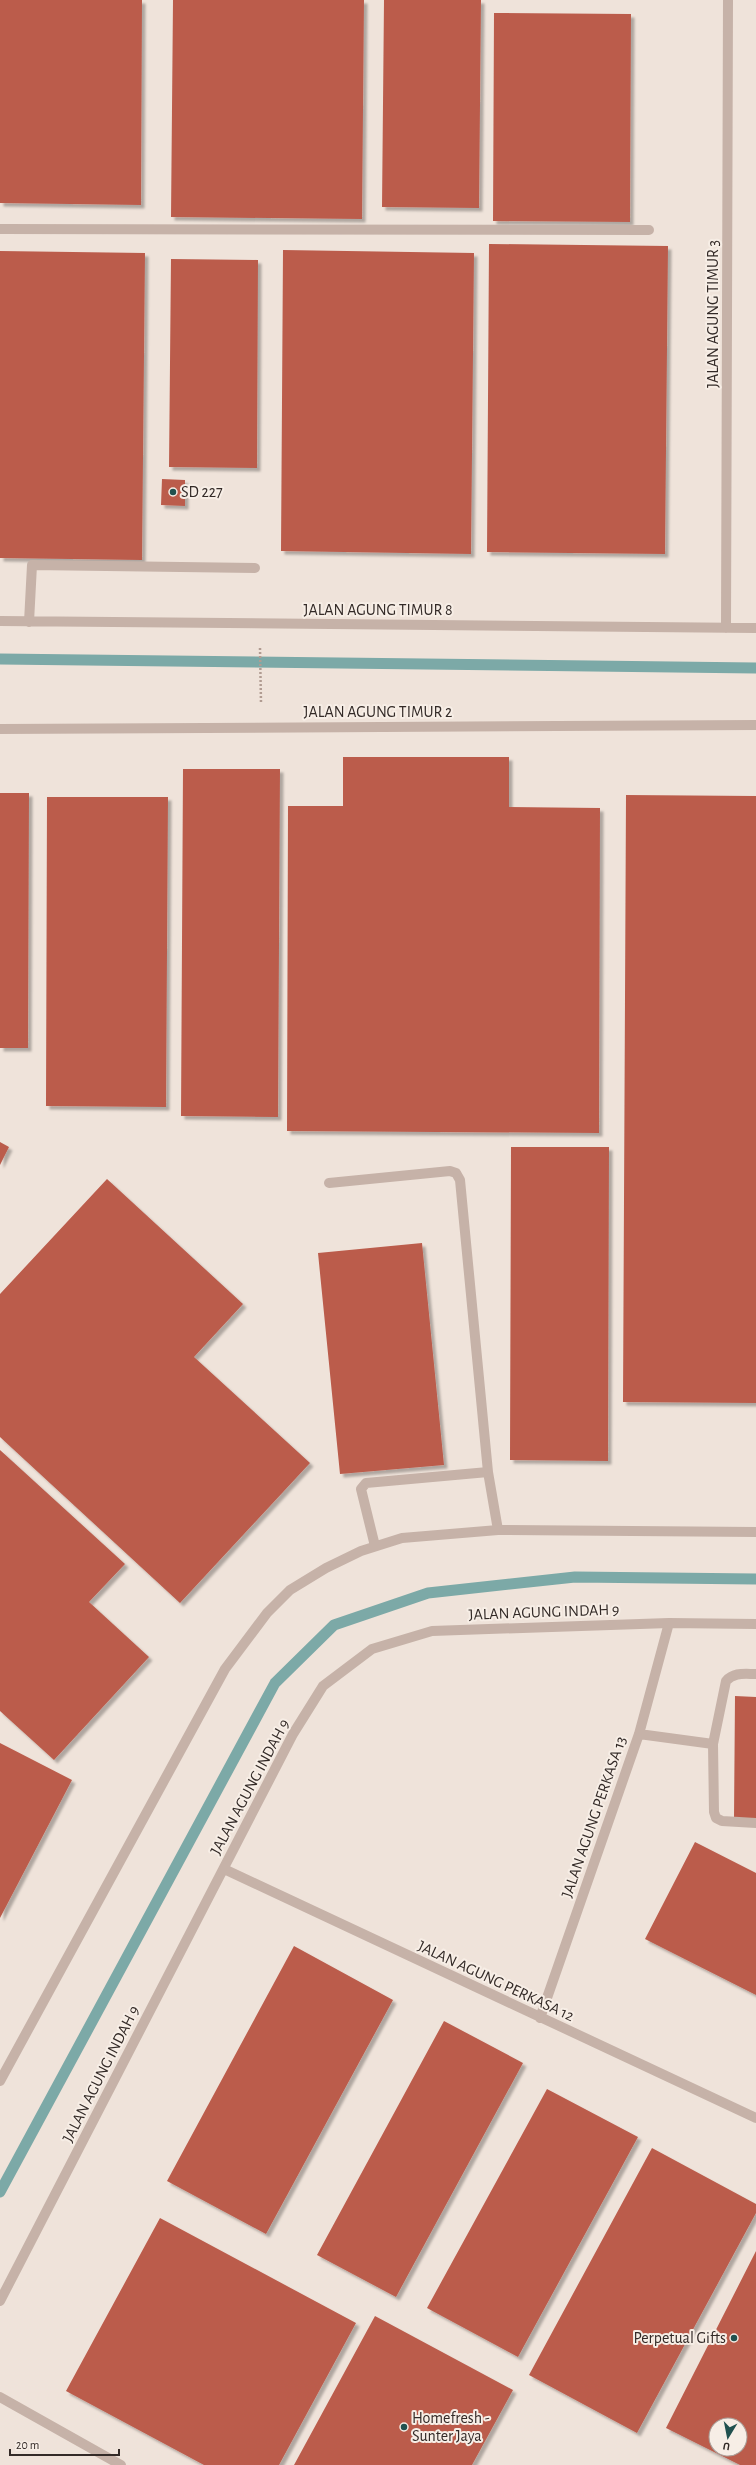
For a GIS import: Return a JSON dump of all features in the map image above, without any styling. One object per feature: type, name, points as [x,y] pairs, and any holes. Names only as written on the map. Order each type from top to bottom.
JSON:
[{"type":"street","name":"JALAN AGUNG TIMUR 3","points":[[726,628],[728,0]]},
{"type":"street","points":[[0,229],[649,230]]},
{"type":"street","points":[[29,622],[32,565],[255,568]]},
{"type":"street","name":"JALAN AGUNG TIMUR 8","points":[[0,621],[756,628]]},
{"type":"street","name":"JALAN AGUNG TIMUR 2","points":[[0,729],[756,725]]},
{"type":"street","points":[[329,1184],[450,1171],[456,1173],[460,1180],[488,1472],[498,1530]]},
{"type":"street","points":[[375,1546],[361,1489],[366,1483],[488,1472]]},
{"type":"street","points":[[0,2081],[225,1669],[267,1613],[290,1590],[326,1568],[375,1546],[402,1538],[498,1530],[756,1532]]},
{"type":"street","name":"JALAN AGUNG INDAH 9","points":[[0,2301],[293,1734],[323,1686],[372,1649],[432,1631],[669,1623],[756,1624]]},
{"type":"street","name":"JALAN AGUNG PERKASA 13","points":[[540,2018],[639,1734],[669,1623]]},
{"type":"street","points":[[756,1674],[738,1674],[731,1676],[726,1681],[713,1744],[714,1812],[716,1818],[722,1821],[756,1824]]},
{"type":"street","points":[[639,1734],[713,1744]]},
{"type":"street","name":"JALAN AGUNG PERKASA 12","points":[[224,1869],[756,2118]]},
{"type":"street","points":[[0,2397],[121,2465]]},
{"type":"path","points":[[260,653],[261,680]]},
{"type":"building","points":[[0,0],[142,0],[141,205],[0,203]]},
{"type":"building","points":[[173,0],[364,0],[362,219],[171,217]]},
{"type":"building","points":[[384,0],[481,0],[479,208],[382,207]]},
{"type":"building","points":[[494,13],[631,14],[630,222],[493,221]]},
{"type":"building","points":[[489,244],[668,246],[665,554],[487,552]]},
{"type":"building","points":[[283,250],[474,253],[471,554],[281,551]]},
{"type":"building","points":[[0,251],[145,253],[142,560],[0,558]]},
{"type":"building","points":[[171,259],[258,260],[257,468],[169,467]]},
{"type":"building","name":"SD 227","points":[[162,479],[185,480],[185,506],[161,505]]},
{"type":"building","points":[[343,757],[509,757],[509,807],[600,808],[599,1133],[287,1131],[288,806],[343,806]]},
{"type":"building","points":[[183,769],[280,769],[278,1117],[181,1116]]},
{"type":"building","points":[[0,793],[29,793],[28,1048],[0,1048]]},
{"type":"building","points":[[626,795],[756,796],[756,1403],[623,1402]]},
{"type":"building","points":[[47,797],[168,797],[166,1107],[46,1106]]},
{"type":"building","points":[[0,1142],[9,1147],[0,1165]]},
{"type":"building","points":[[511,1147],[609,1147],[608,1461],[510,1460]]},
{"type":"building","points":[[107,1179],[243,1304],[194,1357],[310,1463],[180,1603],[0,1437],[0,1294]]},
{"type":"building","points":[[422,1243],[444,1465],[340,1474],[318,1253]]},
{"type":"building","points":[[0,1450],[125,1564],[89,1602],[149,1657],[54,1760],[0,1711]]},
{"type":"building","points":[[735,1696],[756,1697],[756,1818],[734,1818]]},
{"type":"building","points":[[0,1743],[72,1780],[0,1918]]},
{"type":"building","points":[[695,1842],[756,1873],[756,1995],[645,1939]]},
{"type":"building","points":[[294,1946],[393,2000],[266,2234],[167,2181]]},
{"type":"building","points":[[444,2021],[523,2063],[396,2297],[317,2255]]},
{"type":"building","points":[[547,2089],[638,2137],[518,2357],[427,2308]]},
{"type":"building","points":[[652,2148],[756,2204],[756,2213],[637,2433],[529,2375]]},
{"type":"building","points":[[160,2218],[356,2323],[279,2465],[204,2465],[66,2391]]},
{"type":"building","name":"Perpetual Gifts","points":[[756,2251],[756,2465],[740,2465],[724,2457],[748,2457],[748,2417],[708,2417],[708,2449],[666,2428]]},
{"type":"building","name":"Homefresh - Sunter Jaya","points":[[375,2316],[513,2390],[472,2465],[294,2465]]},
{"type":"waterway","points":[[0,659],[756,668]]},
{"type":"waterway","points":[[0,2192],[275,1683],[334,1625],[428,1593],[575,1577],[756,1579]]},
{"type":"place","name":"SD 227","points":[[173,492]]},
{"type":"place","name":"Perpetual Gifts","points":[[734,2338]]},
{"type":"place","name":"Homefresh - Sunter Jaya","points":[[404,2427]]}]
